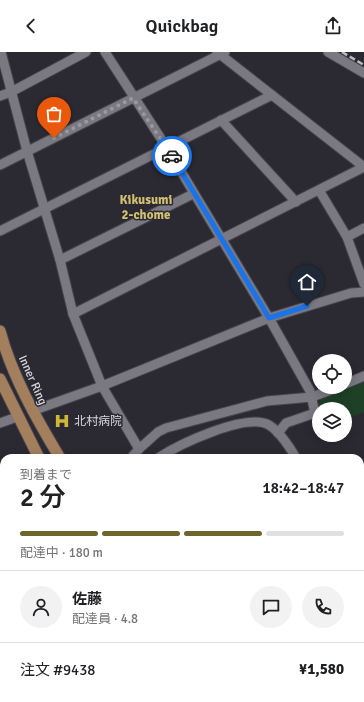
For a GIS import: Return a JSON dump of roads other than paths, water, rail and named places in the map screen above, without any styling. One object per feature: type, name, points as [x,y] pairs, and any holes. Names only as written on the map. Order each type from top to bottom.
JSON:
[{"type":"main road","name":"Inner Ring","points":[[0,331],[13,368],[32,411],[58,454]]},
{"type":"main road","points":[[0,379],[17,417],[37,454]]},
{"type":"street","points":[[1,52],[27,151],[60,260],[73,314],[102,386],[139,450]]},
{"type":"street","points":[[0,96],[11,92],[86,52]]},
{"type":"street","points":[[105,52],[133,98],[167,148],[220,240],[269,318],[312,397],[315,413],[286,423],[278,433]]},
{"type":"street","points":[[328,52],[364,73]]},
{"type":"street","points":[[0,165],[221,53],[364,167],[73,314]]},
{"type":"street","points":[[0,231],[272,95]]},
{"type":"street","points":[[221,120],[296,202]]},
{"type":"street","points":[[319,190],[347,237],[364,284]]},
{"type":"street","points":[[60,260],[193,194]]},
{"type":"street","points":[[347,237],[364,228]]},
{"type":"street","points":[[32,411],[102,386],[269,318],[351,293],[364,292]]},
{"type":"street","points":[[352,381],[364,376]]},
{"type":"street","points":[[135,454],[158,432],[185,422],[267,401],[312,397],[320,394]]},
{"type":"street","points":[[0,423],[17,417]]},
{"type":"street","points":[[166,454],[192,440],[214,431],[241,424],[257,422],[268,425],[278,433],[293,454]]},
{"type":"railway","points":[[342,52],[364,65]]},
{"type":"place","name":"北村病院","points":[[62,421]]},
{"type":"district","name":"Kikusumi 2-chome","points":[[146,206]]}]
